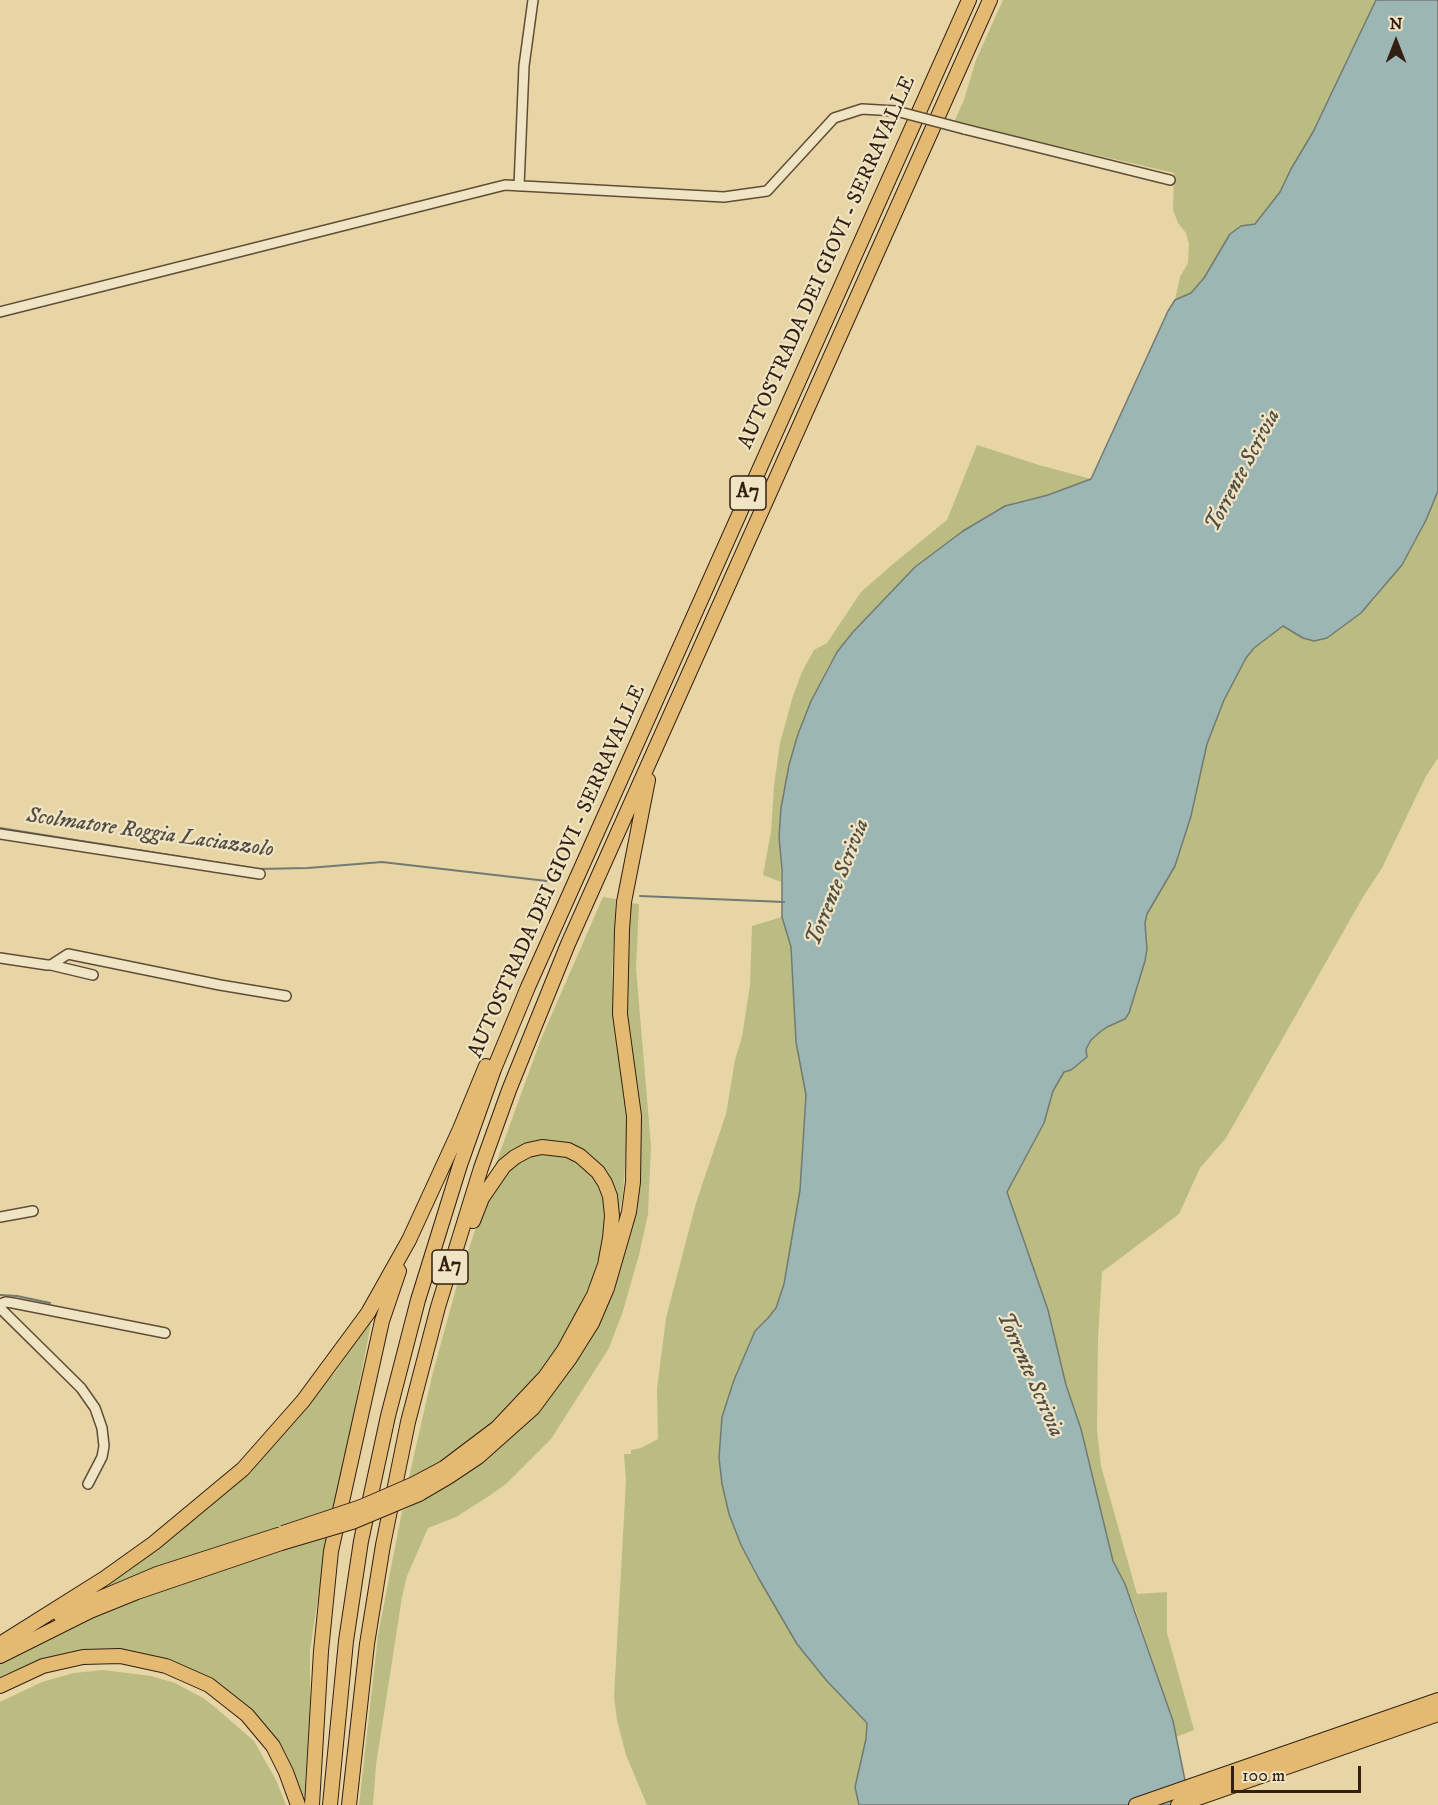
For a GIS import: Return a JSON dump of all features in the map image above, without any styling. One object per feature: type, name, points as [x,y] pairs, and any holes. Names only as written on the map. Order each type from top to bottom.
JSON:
[{"type":"highway","name":"AUTOSTRADA DEI GIOVI - SERRAVALLE","points":[[330,1805],[346,1641],[361,1541],[388,1416],[418,1300],[457,1175],[494,1069],[528,987],[969,0]]},
{"type":"highway","name":"AUTOSTRADA DEI GIOVI - SERRAVALLE","points":[[349,1805],[367,1644],[383,1545],[408,1422],[438,1307],[481,1168],[525,1047],[568,944],[990,0]]},
{"type":"highway","points":[[0,1656],[90,1611],[137,1592],[361,1507],[448,1477],[478,1456],[532,1408],[570,1358],[591,1323],[610,1277],[628,1212],[633,1182],[634,1116],[621,1014],[621,930],[624,902],[652,757]]},
{"type":"highway","points":[[0,1644],[105,1578],[154,1543],[243,1469],[303,1401],[368,1313],[409,1240],[460,1129],[492,1052],[528,987]]},
{"type":"highway","points":[[417,1489],[497,1428],[545,1377],[564,1350],[594,1295],[607,1256],[612,1216],[610,1196],[598,1172],[580,1156],[556,1148],[535,1148],[515,1157],[504,1166],[482,1198],[438,1307]]},
{"type":"highway","points":[[312,1805],[321,1651],[332,1551],[382,1321],[409,1240]]},
{"type":"highway","points":[[20,1632],[157,1574],[282,1538]]},
{"type":"highway","points":[[0,1686],[43,1666],[83,1657],[120,1656],[166,1666],[209,1685],[247,1715],[273,1746],[286,1772],[298,1805]]},
{"type":"highway","points":[[1178,1805],[1244,1775],[1438,1700]]},
{"type":"highway","points":[[1136,1805],[1244,1775],[1438,1714]]},
{"type":"street","points":[[519,186],[524,66],[533,0]]},
{"type":"street","points":[[0,312],[505,185],[724,197],[767,191],[834,118],[862,109],[896,111],[1170,180]]},
{"type":"street","points":[[0,834],[260,874]]},
{"type":"street","points":[[51,965],[68,954],[286,996]]},
{"type":"street","points":[[0,958],[51,965],[93,975]]},
{"type":"street","points":[[0,1216],[33,1211]]},
{"type":"street","points":[[88,1484],[102,1457],[104,1446],[102,1428],[95,1408],[81,1388],[0,1306],[6,1302],[13,1302],[165,1333]]},
{"type":"green space","points":[[1003,0],[1376,0],[1313,132],[1280,192],[1255,224],[1241,226],[1230,234],[1204,278],[1191,293],[1175,300],[1180,277],[1188,263],[1189,244],[1186,233],[1178,223],[1173,210],[1174,173],[954,122],[964,100],[976,60]]},
{"type":"green space","points":[[977,445],[1091,479],[1048,495],[1016,502],[993,512],[963,531],[915,567],[845,641],[830,663],[811,701],[789,765],[780,822],[781,882],[763,875],[771,832],[780,743],[802,672],[814,650],[827,643],[861,592],[947,520]]},
{"type":"green space","points":[[1438,491],[1438,758],[1426,776],[1382,868],[1363,897],[1226,1138],[1200,1168],[1179,1214],[1102,1272],[1098,1337],[1097,1430],[1101,1466],[1137,1594],[1167,1592],[1167,1633],[1194,1730],[1176,1737],[1173,1721],[1137,1614],[1113,1561],[1081,1429],[1066,1385],[1048,1310],[1007,1192],[1044,1124],[1053,1091],[1064,1072],[1075,1066],[1091,1040],[1107,1027],[1125,1019],[1129,1013],[1145,961],[1147,914],[1175,866],[1191,816],[1207,744],[1224,700],[1246,658],[1254,648],[1283,625],[1303,638],[1327,638],[1373,601],[1409,553]]},
{"type":"green space","points":[[603,897],[616,899],[612,973],[614,1013],[628,1125],[623,1193],[616,1233],[598,1165],[525,1144],[495,1166],[541,1039]]},
{"type":"green space","points":[[631,903],[639,904],[636,968],[651,1146],[648,1214],[623,1311],[609,1348],[551,1439],[506,1484],[456,1517],[428,1528],[407,1576],[402,1597],[376,1765],[373,1805],[359,1805],[378,1635],[402,1511],[434,1494],[494,1451],[522,1425],[629,1228],[625,982]]},
{"type":"green space","points":[[782,917],[791,947],[796,1042],[806,1095],[800,1190],[784,1284],[776,1308],[760,1325],[749,1343],[734,1380],[722,1417],[719,1458],[729,1514],[741,1545],[759,1579],[797,1644],[826,1680],[867,1723],[866,1739],[855,1787],[859,1805],[647,1805],[626,1755],[614,1697],[626,1481],[624,1454],[631,1454],[631,1450],[641,1448],[658,1439],[657,1389],[666,1318],[696,1203],[726,1114],[750,985],[752,926]]},
{"type":"green space","points":[[546,1152],[571,1156],[598,1181],[604,1199],[606,1221],[603,1242],[593,1277],[555,1351],[531,1385],[469,1444],[408,1482],[432,1376],[457,1285],[483,1206],[501,1179],[512,1168],[529,1157]]},
{"type":"green space","points":[[372,1318],[335,1510],[159,1567],[93,1593],[167,1540],[217,1500],[264,1455],[336,1371]]},
{"type":"green space","points":[[330,1535],[310,1651],[310,1702],[304,1801],[290,1768],[236,1699],[112,1652],[0,1680],[0,1663],[102,1612],[247,1560]]},
{"type":"green space","points":[[103,1670],[151,1676],[175,1683],[203,1698],[254,1741],[276,1780],[286,1805],[0,1805],[0,1702],[42,1682],[74,1673]]},
{"type":"water","name":"Torrente Scrivia","points":[[1376,0],[1438,0],[1438,491],[1426,520],[1402,565],[1361,613],[1327,638],[1314,641],[1303,638],[1283,626],[1254,648],[1246,658],[1224,700],[1207,744],[1191,816],[1175,866],[1147,914],[1145,961],[1129,1013],[1125,1019],[1107,1027],[1091,1040],[1086,1049],[1087,1057],[1071,1070],[1064,1072],[1053,1091],[1044,1123],[1007,1192],[1048,1310],[1066,1385],[1081,1429],[1113,1561],[1125,1584],[1173,1721],[1190,1805],[859,1805],[855,1787],[866,1739],[867,1723],[826,1680],[797,1644],[759,1579],[741,1545],[729,1514],[719,1458],[722,1417],[734,1380],[755,1331],[776,1308],[784,1284],[800,1190],[806,1095],[796,1042],[791,947],[782,917],[779,837],[781,808],[789,765],[811,701],[837,652],[915,567],[963,531],[1005,506],[1048,495],[1091,479],[1168,311],[1175,300],[1191,293],[1204,278],[1230,234],[1241,226],[1255,224],[1280,192],[1313,132]]},
{"type":"waterway","name":"Scolmatore Roggia Laciazzolo","points":[[0,828],[257,869],[308,868],[382,862],[547,881]]},
{"type":"waterway","name":"Scolmatore Roggia Laciazzolo","points":[[640,896],[784,902]]},
{"type":"waterway","points":[[0,1295],[50,1303]]}]
